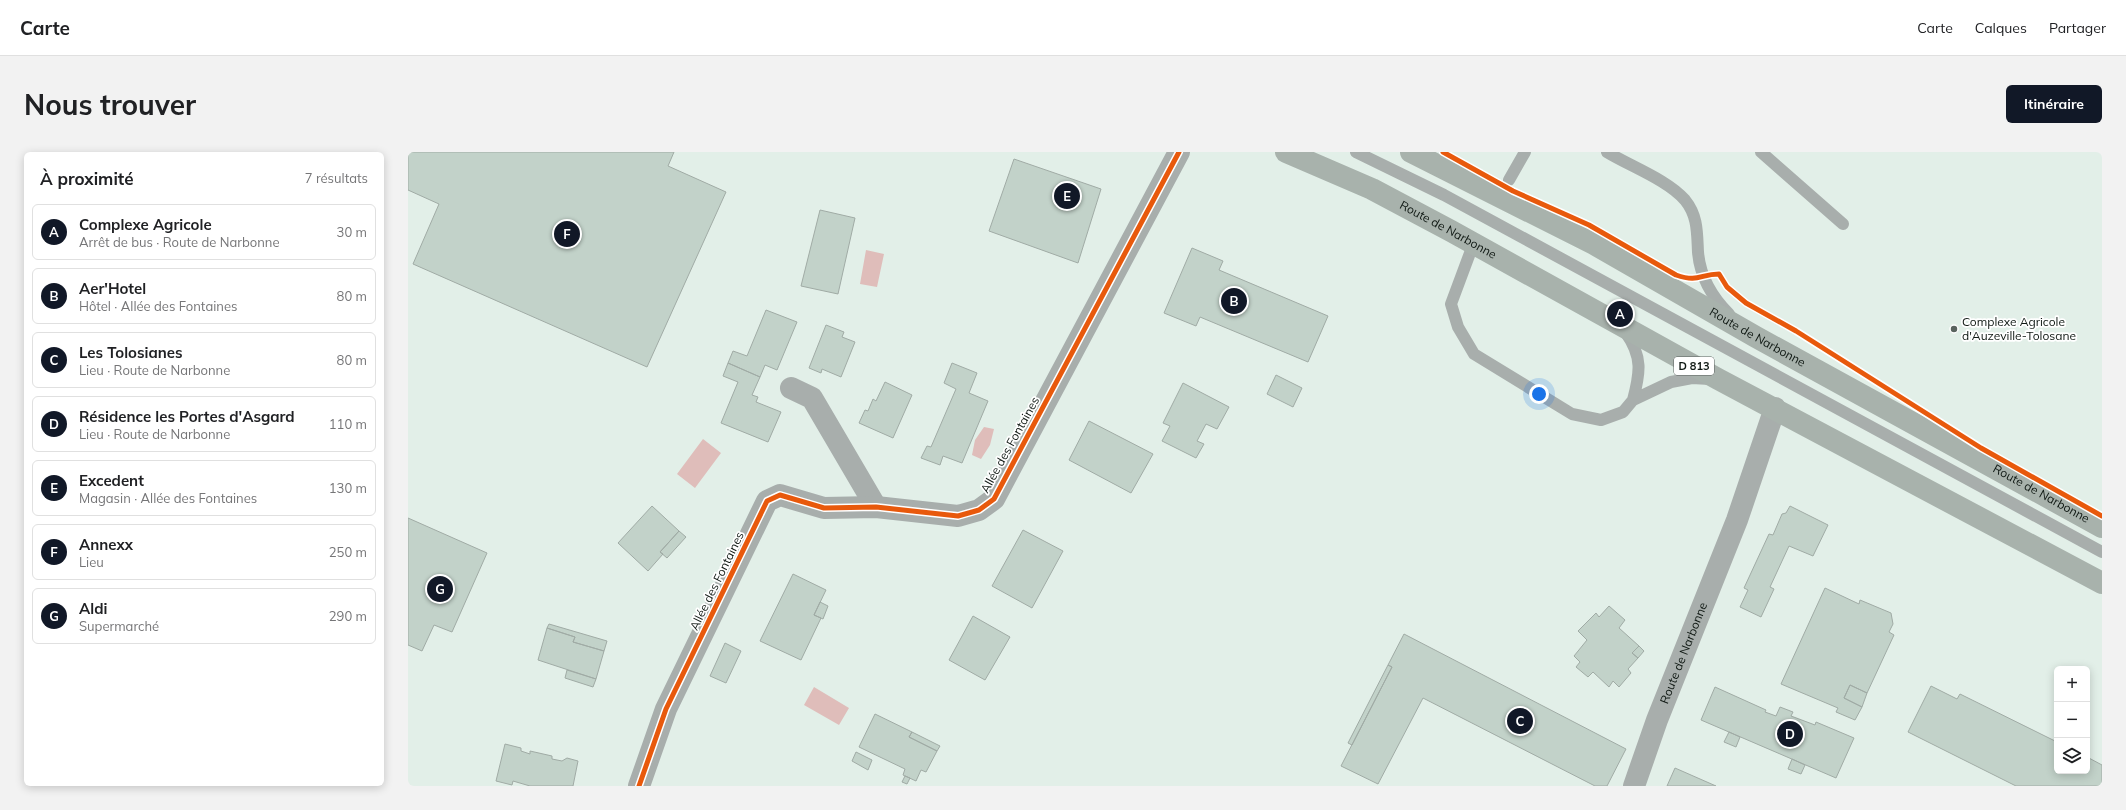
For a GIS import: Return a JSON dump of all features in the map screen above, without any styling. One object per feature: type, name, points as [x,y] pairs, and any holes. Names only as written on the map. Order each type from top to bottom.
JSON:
[{"type":"main road","name":"Route de Narbonne","points":[[1286,152],[1372,189],[1572,297],[1718,379],[1776,408],[2102,583]]},
{"type":"main road","name":"Route de Narbonne","points":[[1411,152],[1594,244],[1756,337],[2102,527]]},
{"type":"street","name":"Allée des Fontaines","points":[[639,786],[666,709],[767,501],[780,496],[824,508],[876,507],[958,516],[980,510],[994,499],[1180,152]]},
{"type":"street","points":[[791,388],[812,398],[876,507]]},
{"type":"street","name":"Route de Narbonne","points":[[1634,786],[1657,720],[1737,520],[1776,408]]},
{"type":"lane","points":[[1356,152],[1444,195],[2102,552]]},
{"type":"lane","points":[[1509,180],[1525,152]]},
{"type":"lane","points":[[1607,152],[1672,188],[1685,200],[1692,212],[1697,226],[1701,266],[1710,290],[1718,303],[1756,337]]},
{"type":"lane","points":[[1761,152],[1843,224]]},
{"type":"lane","points":[[1470,253],[1451,304],[1458,327],[1474,354],[1572,414],[1601,420],[1623,412],[1633,400],[1671,382],[1692,378],[1718,379]]},
{"type":"lane","points":[[1622,326],[1635,346],[1639,363],[1638,380],[1633,400]]},
{"type":"shaded area","points":[[866,250],[884,254],[877,287],[860,284]]},
{"type":"shaded area","points":[[984,427],[994,429],[990,445],[981,459],[972,455],[975,440]]},
{"type":"shaded area","points":[[703,439],[721,453],[695,488],[677,474]]},
{"type":"shaded area","points":[[814,687],[849,708],[839,725],[804,705]]},
{"type":"building","points":[[408,152],[674,152],[668,166],[726,192],[647,367],[413,264],[439,204],[408,190]]},
{"type":"building","points":[[1014,159],[1101,189],[1078,263],[989,231]]},
{"type":"building","points":[[820,210],[855,218],[838,294],[801,286]]},
{"type":"building","points":[[1192,248],[1223,261],[1219,270],[1328,316],[1308,362],[1200,317],[1196,326],[1164,313]]},
{"type":"building","points":[[766,310],[797,322],[777,370],[765,365],[760,377],[728,363],[733,351],[747,356]]},
{"type":"building","points":[[826,325],[844,332],[842,337],[855,342],[841,377],[822,369],[821,373],[809,368]]},
{"type":"building","points":[[728,363],[760,377],[752,395],[758,397],[756,402],[781,412],[768,442],[721,423],[738,382],[723,376]]},
{"type":"building","points":[[952,363],[977,373],[969,393],[988,401],[962,463],[943,456],[940,465],[921,458],[927,446],[931,447],[956,389],[944,383]]},
{"type":"building","points":[[1276,375],[1302,388],[1293,407],[1267,394]]},
{"type":"building","points":[[885,382],[912,395],[893,438],[859,423],[865,410],[868,411],[873,399],[876,401]]},
{"type":"building","points":[[1183,383],[1229,407],[1217,429],[1206,424],[1197,441],[1204,444],[1196,458],[1162,441],[1170,426],[1163,423]]},
{"type":"building","points":[[1089,421],[1153,454],[1131,493],[1069,460]]},
{"type":"building","points":[[652,506],[679,531],[660,552],[663,554],[648,571],[618,543]]},
{"type":"building","points":[[1790,506],[1828,525],[1813,556],[1789,546],[1770,587],[1774,589],[1761,617],[1740,607],[1748,590],[1744,588],[1769,534],[1773,535],[1782,514],[1786,513]]},
{"type":"building","points":[[408,518],[487,553],[452,632],[434,625],[422,651],[408,645]]},
{"type":"building","points":[[1023,530],[1063,551],[1032,608],[992,586]]},
{"type":"building","points":[[679,531],[686,537],[667,558],[660,552]]},
{"type":"building","points":[[793,574],[826,590],[814,615],[821,618],[801,660],[760,641]]},
{"type":"building","points":[[1825,588],[1859,604],[1860,600],[1891,613],[1893,624],[1889,632],[1894,635],[1867,693],[1850,685],[1844,698],[1862,707],[1855,720],[1836,712],[1838,708],[1781,684]]},
{"type":"building","points":[[820,602],[828,606],[823,619],[814,615]]},
{"type":"building","points":[[1609,606],[1625,620],[1619,628],[1639,646],[1632,653],[1638,658],[1628,669],[1631,673],[1619,687],[1613,681],[1609,687],[1593,672],[1588,677],[1576,667],[1580,662],[1574,656],[1587,640],[1578,631],[1596,613],[1599,617]]},
{"type":"building","points":[[973,616],[1010,637],[985,680],[949,660]]},
{"type":"building","points":[[549,624],[607,641],[604,651],[573,642],[575,637],[547,628]]},
{"type":"building","points":[[547,628],[575,637],[573,642],[604,651],[596,679],[538,660]]},
{"type":"building","points":[[1404,634],[1626,749],[1607,786],[1595,786],[1423,698],[1378,784],[1341,766],[1392,667],[1388,665]]},
{"type":"building","points":[[725,643],[741,651],[726,683],[710,676]]},
{"type":"building","points":[[1639,646],[1644,651],[1638,658],[1632,653]]},
{"type":"building","points":[[1388,665],[1392,667],[1352,745],[1348,743]]},
{"type":"building","points":[[567,670],[596,679],[593,687],[565,678]]},
{"type":"building","points":[[1850,685],[1867,693],[1862,707],[1844,698]]},
{"type":"building","points":[[1931,686],[1957,699],[1960,694],[2054,741],[2054,774],[2090,774],[2090,759],[2102,765],[2102,786],[2016,786],[1908,732]]},
{"type":"building","points":[[1715,687],[1766,710],[1765,712],[1776,716],[1780,707],[1793,712],[1791,716],[1815,725],[1816,722],[1854,738],[1836,778],[1701,720]]},
{"type":"building","points":[[875,714],[912,732],[909,737],[937,751],[926,772],[921,770],[916,781],[903,775],[905,769],[859,747]]},
{"type":"building","points":[[912,732],[940,746],[937,751],[909,737]]},
{"type":"building","points":[[1729,732],[1740,737],[1736,747],[1724,742]]},
{"type":"building","points":[[505,744],[521,748],[521,751],[530,754],[530,751],[552,756],[552,759],[562,761],[567,758],[578,761],[573,786],[530,786],[513,781],[512,785],[496,781]]},
{"type":"building","points":[[856,752],[872,760],[868,770],[852,761]]},
{"type":"building","points":[[1792,759],[1805,765],[1801,774],[1788,769]]},
{"type":"building","points":[[1675,768],[1716,786],[1667,786]]},
{"type":"building","points":[[905,776],[910,778],[907,784],[902,782]]},
{"type":"cycle path","points":[[639,786],[666,709],[767,501],[780,495],[824,508],[876,507],[958,516],[979,510],[994,499],[1179,152]]},
{"type":"cycle path","points":[[1443,152],[1513,191],[1589,225],[1676,275],[1695,278],[1719,274],[1727,287],[1746,303],[1796,331],[1981,448],[2102,516]]},
{"type":"place","name":"Excedent","points":[[1067,196]]},
{"type":"place","name":"Annexx","points":[[567,234]]},
{"type":"place","name":"Aer'Hotel","points":[[1234,301]]},
{"type":"place","name":"Complexe Agricole","points":[[1620,314]]},
{"type":"place","name":"Complexe Agricole d'Auzeville-Tolosane","points":[[1954,329]]},
{"type":"place","name":"Aldi","points":[[440,589]]},
{"type":"place","name":"Les Tolosianes","points":[[1520,721]]},
{"type":"place","name":"Résidence les Portes d'Asgard","points":[[1790,734]]}]
